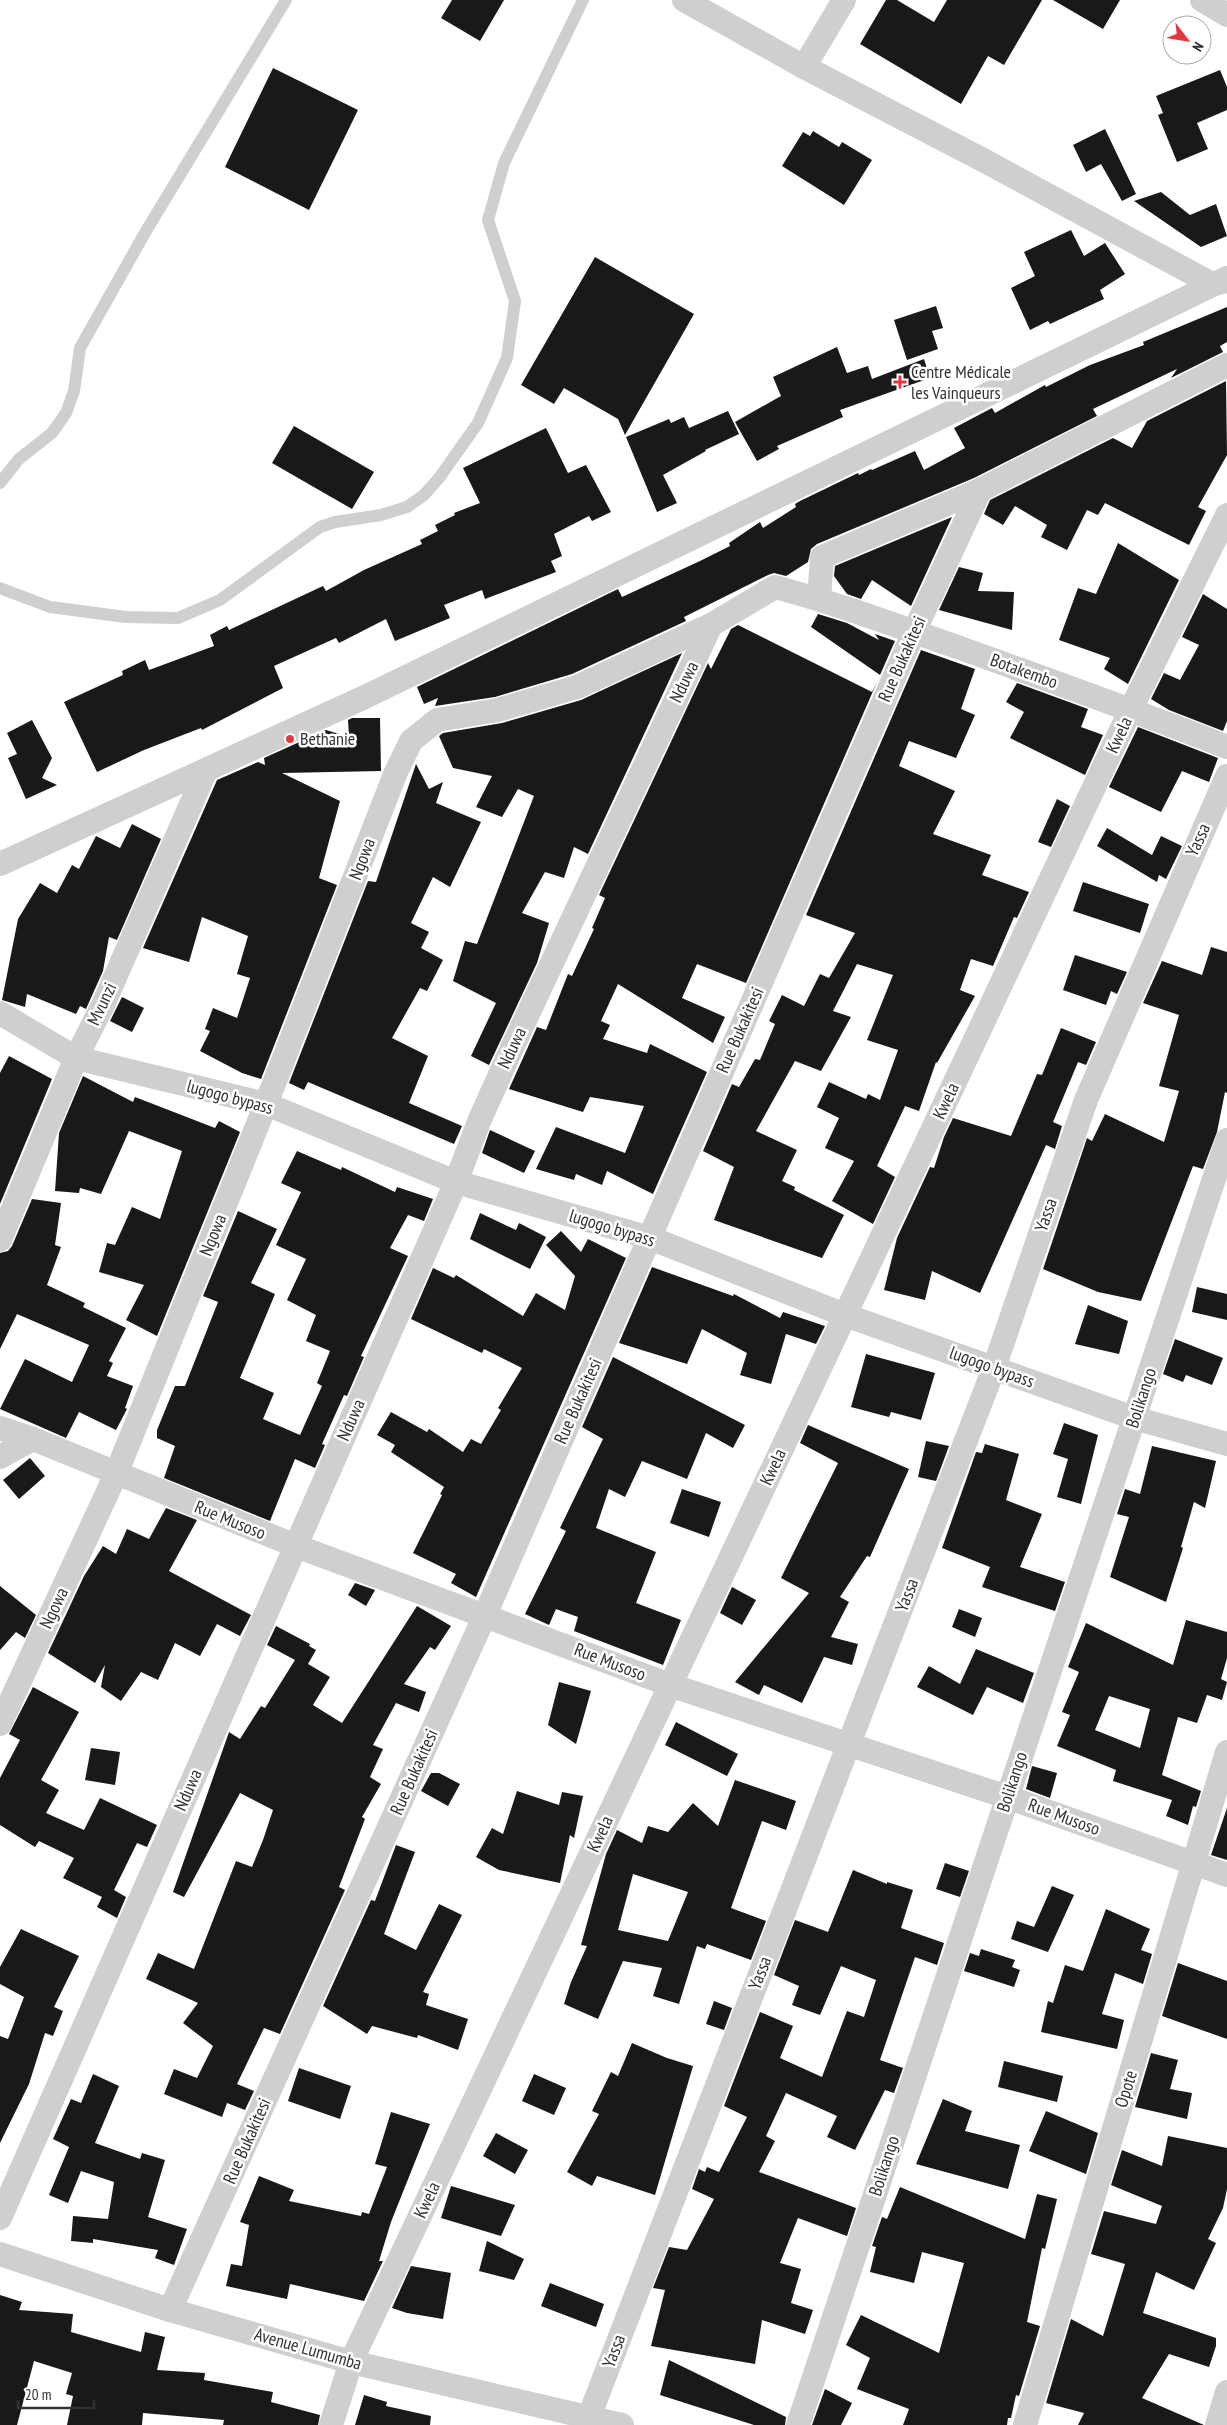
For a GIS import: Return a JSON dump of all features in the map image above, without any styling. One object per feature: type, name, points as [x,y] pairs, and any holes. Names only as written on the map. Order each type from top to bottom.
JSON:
[{"type":"street","points":[[684,0],[804,67],[1222,281]]},
{"type":"street","points":[[804,67],[844,0]]},
{"type":"street","points":[[1202,0],[1227,15]]},
{"type":"street","points":[[0,864],[376,692],[1222,281]]},
{"type":"street","points":[[819,599],[822,558],[980,490],[1227,365]]},
{"type":"street","name":"Rue Bukakitesi","points":[[170,2310],[486,1615],[914,632],[980,490]]},
{"type":"street","name":"Kwela","points":[[331,2425],[351,2362],[1131,709],[1227,515]]},
{"type":"street","name":"Botakembo","points":[[411,741],[437,720],[498,710],[578,687],[711,626],[775,588],[819,599],[914,632],[1131,709],[1227,746]]},
{"type":"street","name":"Nduwa","points":[[0,2218],[456,1182],[480,1119],[711,626]]},
{"type":"street","name":"Ngowa","points":[[0,1724],[116,1474],[266,1104],[396,772],[411,741]]},
{"type":"street","name":"Mvunzi","points":[[0,1240],[76,1058],[103,1005],[206,770]]},
{"type":"street","name":"Yassa","points":[[588,2417],[994,1368],[1086,1100],[1227,776]]},
{"type":"street","name":"lugogo bypass","points":[[0,1013],[76,1058],[266,1104],[456,1182],[650,1238],[845,1315],[1134,1418],[1227,1444]]},
{"type":"street","name":"Bolikango","points":[[798,2425],[1227,1140]]},
{"type":"street","name":"Rue Musoso","points":[[0,1428],[33,1439],[296,1546],[670,1684],[1008,1797],[1227,1875]]},
{"type":"street","points":[[0,1457],[33,1439]]},
{"type":"street","name":"Opote","points":[[1025,2425],[1227,1752]]},
{"type":"street","name":"Avenue Lumumba","points":[[0,2254],[170,2310],[351,2362],[622,2425]]},
{"type":"street","points":[[1217,2425],[1227,2392]]},
{"type":"lane","points":[[0,483],[19,459],[52,432],[66,413],[74,391],[80,348],[146,232],[286,0]]},
{"type":"lane","points":[[0,588],[50,606],[126,617],[178,618],[220,600],[320,527],[334,522],[381,515],[407,507],[424,495],[478,423],[507,358],[515,301],[488,220],[504,163],[582,0]]},
{"type":"building","points":[[452,0],[504,0],[480,41],[441,18]]},
{"type":"building","points":[[886,0],[897,0],[934,22],[947,0],[1042,0],[1004,65],[988,56],[961,104],[860,44]]},
{"type":"building","points":[[1053,0],[1120,0],[1103,29]]},
{"type":"building","points":[[273,68],[358,110],[309,210],[225,167]]},
{"type":"building","points":[[1220,70],[1227,87],[1227,110],[1197,123],[1208,149],[1177,162],[1158,115],[1163,113],[1156,96]]},
{"type":"building","points":[[1105,129],[1136,194],[1122,201],[1101,164],[1086,172],[1073,145]]},
{"type":"building","points":[[813,131],[839,147],[842,142],[872,160],[844,205],[782,166],[803,132],[810,136]]},
{"type":"building","points":[[1161,192],[1190,215],[1216,204],[1227,236],[1201,247],[1134,201]]},
{"type":"building","points":[[1071,230],[1084,256],[1105,243],[1125,274],[1100,290],[1104,299],[1050,324],[1048,321],[1030,330],[1011,288],[1035,276],[1024,252]]},
{"type":"building","points":[[595,257],[694,314],[625,435],[618,419],[564,388],[554,404],[521,385]]},
{"type":"building","points":[[936,306],[943,328],[932,331],[938,349],[907,360],[894,320]]},
{"type":"building","points":[[1227,307],[1227,342],[1220,346],[1223,352],[1171,378],[1177,369],[1093,409],[1097,416],[974,478],[817,544],[811,549],[808,562],[786,576],[774,573],[768,575],[684,617],[686,621],[572,674],[495,697],[435,706],[438,698],[424,704],[417,687],[618,589],[622,597],[700,561],[730,546],[729,543],[760,522],[763,528],[796,507],[795,504],[800,501],[858,473],[859,475],[872,470],[915,451],[924,470],[965,448],[954,428],[992,408],[995,413],[1045,385],[1046,387],[1090,365],[1144,345],[1143,342]]},
{"type":"building","points":[[837,347],[847,373],[868,366],[872,379],[924,359],[930,378],[840,410],[843,417],[777,446],[779,449],[757,461],[735,422],[781,396],[773,377]]},
{"type":"building","points":[[1226,381],[1227,455],[1198,507],[1206,511],[1189,545],[1105,503],[1098,515],[1087,510],[1067,550],[1041,537],[1047,525],[1015,506],[1003,525],[984,514],[990,500],[1113,438],[1132,448],[1147,421]]},
{"type":"building","points":[[728,411],[739,434],[705,450],[663,475],[677,503],[657,512],[626,437],[669,419],[671,423],[684,417],[689,428]]},
{"type":"building","points":[[294,426],[374,472],[352,509],[272,463]]},
{"type":"building","points":[[546,428],[568,473],[586,465],[611,512],[592,521],[589,516],[554,534],[562,556],[551,561],[556,572],[485,599],[482,590],[444,605],[450,618],[395,641],[386,619],[339,643],[336,638],[274,666],[283,688],[202,730],[201,728],[144,750],[97,772],[64,702],[123,675],[122,671],[145,660],[149,670],[214,646],[210,635],[227,626],[229,630],[323,586],[326,591],[364,570],[422,544],[420,540],[438,531],[435,525],[455,515],[454,513],[480,503],[463,468]]},
{"type":"building","points":[[952,517],[911,606],[872,580],[861,599],[847,594],[834,576],[835,566]]},
{"type":"building","points":[[1118,543],[1179,580],[1128,684],[1104,669],[1110,658],[1059,640],[1078,588],[1096,594]]},
{"type":"building","points":[[959,567],[983,573],[978,591],[1014,592],[1012,630],[939,610]]},
{"type":"building","points":[[1203,594],[1227,609],[1227,721],[1223,731],[1169,710],[1151,699],[1164,673],[1180,680],[1199,645],[1182,637]]},
{"type":"building","points":[[818,614],[847,623],[879,640],[875,634],[895,641],[880,675],[811,627]]},
{"type":"building","points":[[738,625],[872,692],[877,682],[746,983],[697,964],[682,998],[725,1017],[713,1043],[618,984],[601,1021],[610,1025],[603,1039],[647,1053],[650,1044],[707,1072],[653,1194],[607,1171],[602,1185],[576,1174],[574,1180],[536,1169],[556,1127],[625,1153],[644,1106],[590,1097],[583,1112],[509,1089],[537,1027],[546,1030],[568,974],[572,976],[594,929],[592,928],[605,898],[599,895],[708,663],[711,669],[731,629]]},
{"type":"building","points":[[921,650],[975,669],[961,709],[975,715],[956,758],[909,741],[899,766],[955,791],[933,834],[991,855],[982,875],[1029,892],[1017,918],[1014,917],[993,966],[971,959],[960,990],[975,996],[936,1062],[919,1111],[905,1106],[877,1166],[895,1177],[873,1224],[832,1201],[854,1161],[825,1148],[839,1118],[817,1107],[829,1082],[866,1099],[868,1094],[880,1100],[898,1050],[867,1040],[893,975],[857,964],[833,1011],[851,1017],[821,1071],[795,1061],[756,1131],[797,1150],[782,1181],[795,1187],[794,1190],[844,1215],[822,1258],[714,1220],[734,1167],[703,1151],[732,1084],[739,1087],[755,1059],[760,1060],[775,1024],[769,1021],[782,995],[804,1006],[820,974],[829,978],[855,933],[806,915]]},
{"type":"building","points":[[682,653],[588,854],[574,847],[564,878],[545,872],[522,913],[549,923],[537,963],[489,1065],[471,1056],[496,1003],[453,981],[465,941],[477,944],[534,796],[518,789],[502,817],[476,807],[492,776],[453,768],[439,736],[443,733],[502,723],[581,700]]},
{"type":"building","points":[[1017,683],[1088,709],[1081,727],[1103,735],[1085,775],[1010,738],[1024,712],[1006,702]]},
{"type":"building","points":[[352,718],[380,718],[381,771],[282,773],[340,801],[319,878],[337,885],[261,1079],[242,1073],[200,1051],[210,1031],[205,1029],[213,1008],[237,1018],[250,978],[237,974],[248,936],[202,917],[189,962],[143,948],[217,780],[258,762],[265,765],[264,758],[326,730],[349,737],[348,720]]},
{"type":"building","points":[[32,720],[52,758],[42,778],[57,785],[26,799],[8,758],[17,754],[7,733]]},
{"type":"building","points":[[1138,727],[1218,758],[1209,782],[1182,771],[1161,812],[1109,787]]},
{"type":"building","points":[[416,764],[429,789],[443,782],[436,803],[481,822],[450,887],[433,877],[411,923],[429,932],[421,948],[443,960],[427,991],[420,988],[392,1038],[428,1056],[409,1103],[462,1126],[454,1144],[308,1082],[304,1090],[289,1083],[368,881],[376,882]]},
{"type":"building","points":[[1057,799],[1070,806],[1051,847],[1038,842]]},
{"type":"building","points":[[132,824],[161,839],[117,940],[109,937],[103,971],[86,1009],[80,1006],[76,1014],[27,994],[25,1007],[2,1000],[18,919],[40,883],[57,893],[72,865],[79,869],[96,836],[120,848]]},
{"type":"building","points":[[1107,828],[1152,855],[1161,836],[1182,846],[1166,879],[1159,875],[1157,882],[1097,846]]},
{"type":"building","points":[[1083,882],[1149,904],[1140,933],[1073,911]]},
{"type":"building","points":[[1211,947],[1227,952],[1227,1093],[1225,1092],[1217,1132],[1203,1169],[1193,1166],[1141,1301],[1098,1292],[1043,1269],[1087,1138],[1092,1141],[1105,1114],[1164,1142],[1179,1091],[1159,1086],[1179,1015],[1143,1003],[1162,961],[1202,975]]},
{"type":"building","points":[[1075,955],[1127,972],[1117,994],[1111,991],[1106,1005],[1063,990]]},
{"type":"building","points":[[122,997],[144,1008],[132,1032],[110,1021]]},
{"type":"building","points":[[1061,1028],[1096,1042],[1086,1065],[1078,1062],[1053,1122],[1062,1126],[1055,1149],[1046,1145],[980,1293],[932,1271],[925,1300],[884,1290],[897,1238],[930,1167],[934,1168],[944,1137],[953,1118],[1011,1136],[1037,1074],[1042,1075]]},
{"type":"building","points":[[9,1056],[52,1079],[0,1204],[0,1073]]},
{"type":"building","points":[[83,1076],[133,1102],[135,1097],[215,1128],[219,1121],[240,1132],[157,1336],[126,1320],[144,1285],[99,1272],[107,1243],[115,1245],[132,1207],[160,1219],[182,1151],[129,1131],[101,1194],[80,1188],[79,1193],[55,1191],[59,1133]]},
{"type":"building","points":[[490,1130],[535,1151],[524,1173],[482,1153]]},
{"type":"building","points":[[297,1151],[341,1170],[342,1167],[395,1192],[397,1187],[433,1199],[424,1221],[408,1215],[390,1248],[408,1256],[361,1356],[364,1357],[347,1396],[344,1395],[322,1444],[325,1445],[315,1468],[295,1459],[270,1521],[164,1478],[175,1446],[157,1438],[157,1430],[175,1386],[185,1386],[218,1302],[203,1296],[238,1211],[277,1229],[251,1283],[275,1294],[240,1378],[274,1393],[263,1419],[300,1435],[322,1386],[317,1383],[330,1351],[306,1341],[316,1315],[287,1300],[306,1259],[276,1245],[301,1192],[281,1183]]},
{"type":"building","points":[[32,1199],[61,1203],[55,1245],[61,1247],[47,1285],[85,1303],[83,1307],[126,1328],[109,1361],[113,1363],[107,1376],[133,1386],[125,1408],[127,1409],[116,1430],[79,1412],[66,1438],[0,1409],[25,1359],[72,1382],[89,1345],[17,1314],[0,1349],[0,1253],[8,1251],[12,1246]]},
{"type":"building","points":[[480,1213],[516,1230],[519,1223],[546,1237],[530,1269],[470,1239]]},
{"type":"building","points":[[561,1231],[581,1252],[588,1239],[626,1258],[476,1597],[451,1583],[456,1574],[413,1553],[442,1495],[440,1494],[444,1487],[391,1452],[395,1445],[377,1435],[391,1412],[427,1432],[429,1429],[463,1452],[471,1439],[481,1444],[501,1410],[498,1408],[522,1368],[484,1349],[482,1353],[411,1319],[433,1268],[454,1278],[456,1275],[523,1316],[536,1293],[565,1310],[575,1276],[546,1245]]},
{"type":"building","points":[[652,1267],[733,1296],[734,1294],[780,1318],[783,1312],[825,1326],[816,1344],[786,1334],[771,1384],[740,1375],[747,1353],[702,1329],[687,1364],[619,1343]]},
{"type":"building","points":[[1197,1287],[1227,1294],[1227,1320],[1192,1312]]},
{"type":"building","points":[[1088,1305],[1128,1321],[1119,1354],[1075,1344]]},
{"type":"building","points":[[1175,1339],[1223,1358],[1212,1385],[1186,1375],[1183,1382],[1163,1374]]},
{"type":"building","points":[[866,1354],[935,1373],[921,1420],[891,1412],[889,1417],[851,1407]]},
{"type":"building","points":[[613,1357],[745,1425],[733,1448],[706,1433],[687,1479],[642,1461],[625,1497],[609,1489],[596,1528],[656,1552],[636,1603],[681,1620],[663,1665],[574,1631],[578,1617],[556,1609],[549,1625],[525,1614],[566,1531],[560,1528],[603,1439],[582,1427]]},
{"type":"building","points":[[1064,1423],[1098,1435],[1081,1504],[1057,1497],[1068,1459],[1053,1454]]},
{"type":"building","points":[[808,1425],[909,1469],[870,1557],[867,1556],[840,1597],[849,1602],[831,1637],[858,1644],[852,1665],[824,1657],[802,1703],[764,1685],[759,1695],[735,1682],[809,1593],[781,1578],[838,1463],[800,1443]]},
{"type":"building","points":[[926,1441],[949,1446],[936,1481],[918,1477]]},
{"type":"building","points":[[985,1444],[1019,1454],[1006,1500],[1042,1514],[1020,1567],[1065,1582],[1055,1611],[982,1587],[990,1567],[942,1548],[976,1452],[982,1453]]},
{"type":"building","points":[[1152,1446],[1216,1461],[1205,1508],[1194,1502],[1181,1547],[1183,1548],[1166,1602],[1110,1577],[1129,1517],[1117,1514],[1125,1489],[1140,1494]]},
{"type":"building","points":[[30,1458],[45,1476],[19,1499],[3,1480]]},
{"type":"building","points":[[682,1489],[721,1502],[709,1537],[670,1523]]},
{"type":"building","points":[[166,1508],[197,1520],[169,1571],[251,1615],[240,1636],[217,1624],[200,1656],[175,1643],[158,1680],[141,1672],[121,1701],[101,1687],[105,1665],[95,1683],[48,1653],[84,1576],[103,1546],[116,1554],[127,1529],[149,1539]]},
{"type":"building","points":[[355,1583],[375,1590],[366,1606],[348,1595]]},
{"type":"building","points":[[0,1586],[36,1615],[25,1638],[16,1632],[0,1650]]},
{"type":"building","points":[[732,1587],[756,1600],[742,1625],[720,1613]]},
{"type":"building","points":[[417,1606],[451,1626],[435,1650],[430,1647],[404,1684],[426,1692],[419,1712],[396,1703],[373,1745],[383,1749],[370,1777],[381,1784],[362,1817],[365,1819],[339,1887],[345,1890],[280,2034],[264,2028],[237,2084],[254,2091],[245,2110],[227,2103],[222,2117],[164,2094],[174,2069],[197,2078],[213,2046],[183,2023],[198,2003],[146,1979],[158,1953],[194,1969],[236,1861],[252,1867],[263,1840],[273,1810],[240,1793],[184,1897],[173,1892],[229,1732],[240,1739],[261,1706],[265,1708],[295,1660],[267,1645],[276,1626],[310,1644],[309,1646],[316,1650],[308,1664],[330,1677],[313,1705],[342,1723]]},
{"type":"building","points":[[959,1609],[982,1618],[975,1637],[952,1627]]},
{"type":"building","points":[[1186,1620],[1227,1632],[1227,1658],[1221,1679],[1227,1682],[1222,1700],[1207,1695],[1197,1723],[1178,1717],[1162,1775],[1201,1791],[1196,1807],[1193,1806],[1188,1825],[1166,1816],[1172,1800],[1113,1781],[1116,1770],[1057,1746],[1070,1715],[1062,1712],[1079,1672],[1068,1667],[1086,1623],[1173,1665]],"holes":[[[1109,1696],[1150,1709],[1140,1748],[1095,1730]]]},
{"type":"building","points":[[976,1649],[1034,1673],[1023,1703],[987,1687],[973,1715],[917,1687],[929,1666],[960,1684]]},
{"type":"building","points":[[559,1682],[591,1691],[576,1744],[548,1725]]},
{"type":"building","points":[[33,1687],[79,1712],[41,1780],[59,1790],[46,1813],[84,1830],[100,1798],[157,1825],[147,1847],[137,1843],[114,1890],[126,1897],[117,1918],[97,1907],[102,1897],[63,1878],[74,1858],[39,1841],[35,1847],[0,1825],[0,1778],[20,1740],[9,1734]]},
{"type":"building","points":[[676,1722],[738,1754],[727,1776],[665,1745]]},
{"type":"building","points":[[91,1748],[120,1752],[115,1785],[85,1780]]},
{"type":"building","points":[[1032,1766],[1057,1773],[1050,1798],[1026,1789]]},
{"type":"building","points":[[431,1773],[439,1773],[460,1784],[448,1806],[421,1791]]},
{"type":"building","points":[[735,1780],[796,1801],[786,1830],[762,1821],[731,1908],[766,1921],[751,1960],[707,1944],[705,1949],[697,1946],[679,2004],[653,1996],[662,1968],[623,1961],[598,2019],[564,2004],[571,1982],[587,1946],[581,1945],[606,1854],[617,1830],[642,1843],[648,1826],[668,1832],[693,1803],[718,1826]],"holes":[[[633,1874],[688,1892],[668,1941],[618,1930]]]},
{"type":"building","points":[[517,1791],[559,1805],[562,1792],[583,1796],[574,1838],[570,1835],[560,1883],[499,1870],[476,1857],[492,1828],[503,1834]]},
{"type":"building","points":[[1227,1808],[1227,1860],[1211,1855]]},
{"type":"building","points":[[396,1845],[415,1852],[384,1934],[416,1950],[439,1904],[462,1915],[423,1992],[429,1994],[426,2005],[468,2019],[458,2050],[418,2035],[417,2038],[372,2026],[367,2034],[323,2006],[371,1900],[375,1901]]},
{"type":"building","points":[[945,1863],[969,1871],[960,1897],[936,1889]]},
{"type":"building","points":[[853,1870],[887,1884],[887,1882],[913,1890],[901,1928],[944,1943],[937,1965],[915,1957],[880,2060],[903,2068],[894,2093],[885,2090],[855,2150],[827,2137],[837,2116],[786,2093],[766,2136],[775,2141],[759,2172],[856,2208],[847,2236],[798,2218],[780,2263],[801,2269],[791,2303],[813,2310],[805,2334],[762,2320],[755,2364],[651,2346],[665,2290],[653,2288],[669,2247],[687,2250],[714,2199],[692,2189],[699,2169],[705,2172],[707,2167],[719,2172],[747,2117],[724,2106],[760,2012],[793,2026],[780,2058],[822,2077],[847,2011],[864,2017],[876,1980],[841,1966],[820,2015],[792,2005],[799,1986],[774,1975],[795,1920],[828,1932]]},
{"type":"building","points":[[1052,1886],[1074,1895],[1048,1952],[1011,1939],[1017,1921],[1034,1927]]},
{"type":"building","points":[[1106,1909],[1150,1929],[1141,1950],[1152,1954],[1143,1984],[1115,1973],[1102,2014],[1124,2020],[1117,2049],[1041,2032],[1048,2001],[1053,2003],[1065,1965],[1083,1971]]},
{"type":"building","points":[[21,1929],[79,1956],[54,2007],[63,2011],[53,2036],[45,2033],[29,2084],[0,2143],[0,2036],[8,2039],[24,1997],[0,1984],[0,1967]]},
{"type":"building","points":[[981,1949],[1015,1960],[1012,1967],[1020,1970],[1014,1987],[964,1971],[970,1953],[979,1956]]},
{"type":"building","points":[[1178,1963],[1227,1981],[1227,2039],[1162,2016]]},
{"type":"building","points":[[714,2001],[732,2008],[724,2030],[706,2024]]},
{"type":"building","points":[[632,2043],[667,2058],[693,2066],[655,2195],[597,2176],[592,2186],[567,2172],[599,2114],[592,2111],[611,2072],[618,2076]]},
{"type":"building","points":[[1151,2053],[1178,2060],[1170,2089],[1192,2093],[1187,2119],[1135,2107]]},
{"type":"building","points":[[1004,2061],[1063,2076],[1057,2102],[998,2087]]},
{"type":"building","points":[[299,2068],[351,2086],[340,2119],[288,2101]]},
{"type":"building","points":[[93,2074],[119,2086],[95,2143],[140,2159],[142,2153],[165,2160],[148,2217],[187,2229],[174,2265],[155,2258],[158,2250],[93,2239],[93,2243],[71,2241],[73,2216],[108,2219],[114,2182],[81,2171],[68,2203],[49,2195],[69,2147],[53,2139],[71,2099],[81,2103]]},
{"type":"building","points":[[534,2074],[566,2088],[554,2115],[522,2101]]},
{"type":"building","points":[[943,2099],[972,2111],[965,2131],[1020,2145],[1008,2189],[916,2164]]},
{"type":"building","points":[[1046,2111],[1098,2133],[1086,2174],[1029,2151]]},
{"type":"building","points":[[391,2112],[430,2124],[391,2222],[379,2261],[383,2261],[364,2301],[290,2284],[287,2299],[226,2286],[231,2264],[242,2266],[249,2225],[240,2222],[259,2176],[294,2190],[289,2201],[361,2216],[362,2212],[369,2214],[387,2167],[375,2164]]},
{"type":"building","points":[[496,2133],[528,2150],[515,2174],[483,2156]]},
{"type":"building","points":[[1168,2136],[1227,2148],[1227,2189],[1223,2208],[1208,2239],[1216,2243],[1194,2290],[1156,2272],[1143,2313],[1216,2338],[1216,2346],[1209,2367],[1169,2354],[1142,2398],[1204,2425],[1078,2425],[1084,2413],[1046,2403],[1071,2319],[1103,2336],[1125,2264],[1091,2254],[1104,2211],[1156,2224],[1162,2206],[1111,2185],[1122,2150],[1162,2166]]},
{"type":"building","points":[[451,2186],[515,2205],[501,2236],[441,2218]]},
{"type":"building","points":[[900,2187],[1025,2239],[1037,2194],[1057,2199],[1045,2249],[1042,2248],[1027,2322],[1040,2326],[1019,2396],[1016,2395],[1011,2418],[1008,2418],[1007,2425],[903,2425],[909,2409],[857,2389],[870,2358],[846,2345],[861,2315],[939,2353],[964,2263],[922,2252],[914,2283],[870,2272],[876,2247],[872,2246],[882,2217],[887,2219]]},
{"type":"building","points":[[487,2241],[524,2259],[514,2280],[479,2271]]},
{"type":"building","points":[[411,2266],[451,2273],[443,2319],[407,2313],[392,2308]]},
{"type":"building","points":[[550,2283],[604,2304],[596,2327],[541,2306]]},
{"type":"building","points":[[0,2295],[22,2302],[19,2310],[73,2314],[71,2332],[141,2352],[145,2332],[165,2337],[157,2370],[205,2373],[204,2380],[273,2392],[271,2402],[320,2415],[318,2425],[223,2425],[224,2420],[143,2413],[142,2425],[67,2425],[73,2396],[66,2394],[72,2373],[34,2361],[17,2425],[0,2425]]},
{"type":"building","points":[[669,2360],[786,2417],[785,2425],[754,2425],[660,2395]]},
{"type":"building","points":[[825,2389],[852,2403],[841,2425],[812,2425]]},
{"type":"building","points":[[364,2395],[387,2402],[386,2406],[431,2416],[430,2425],[355,2425]]},
{"type":"place","name":"Centre Médicale les Vainqueurs","points":[[900,382]]},
{"type":"place","name":"Bethanie","points":[[290,739]]}]
